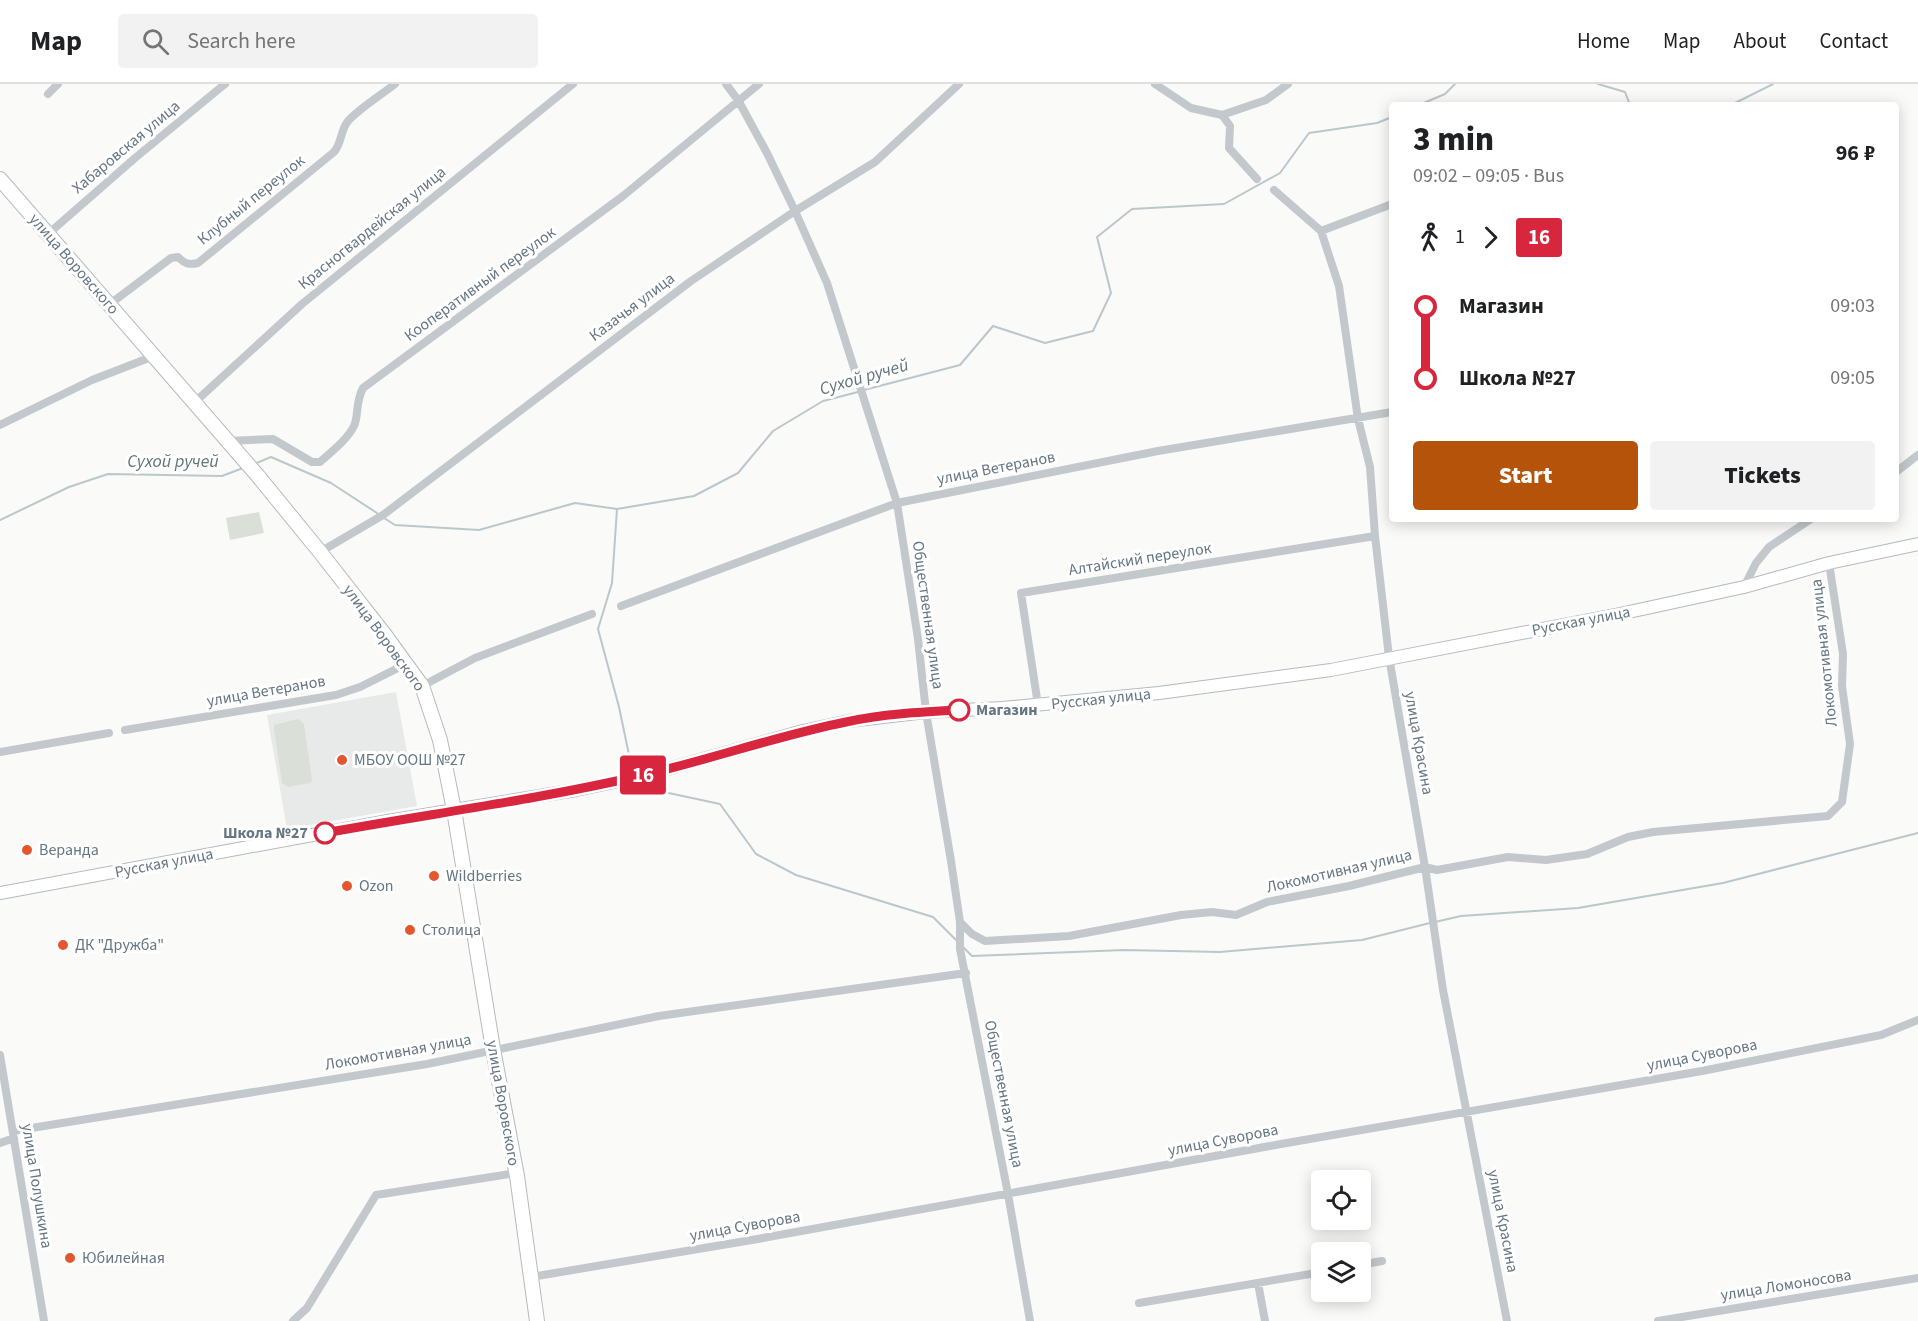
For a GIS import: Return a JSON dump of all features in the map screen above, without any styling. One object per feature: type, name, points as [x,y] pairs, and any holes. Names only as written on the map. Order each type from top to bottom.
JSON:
[{"type":"main road","name":"улица Воровского","points":[[0,179],[228,441],[320,552],[422,686],[440,740],[454,810],[516,1173],[537,1321]]},
{"type":"street","points":[[48,94],[58,84]]},
{"type":"street","name":"Хабаровская улица","points":[[48,234],[225,84]]},
{"type":"street","name":"Клубный переулок","points":[[110,304],[171,258],[178,257],[190,265],[198,263],[334,152],[340,143],[343,129],[349,121],[395,84]]},
{"type":"street","name":"Красногвардейская улица","points":[[195,402],[302,304],[573,84]]},
{"type":"street","name":"Общественная улица","points":[[726,84],[738,100],[795,211],[827,283],[897,503],[918,639],[926,712],[960,922],[960,949],[1008,1194],[1030,1321]]},
{"type":"street","name":"Кооперативный переулок","points":[[228,441],[273,439],[312,462],[320,462],[345,438],[354,425],[357,399],[363,388],[623,196],[759,84]]},
{"type":"street","name":"Казачья улица","points":[[320,552],[382,515],[691,281],[795,211],[875,162],[959,84]]},
{"type":"street","points":[[1155,84],[1191,108],[1222,115],[1266,100],[1288,84]]},
{"type":"street","points":[[1222,115],[1230,126],[1229,148],[1257,179]]},
{"type":"street","points":[[1274,190],[1322,231],[1389,205]]},
{"type":"street","name":"улица Красина","points":[[1322,231],[1339,286],[1358,419],[1370,467],[1375,536],[1389,657],[1425,867],[1443,990],[1507,1321]]},
{"type":"street","points":[[0,425],[92,380],[154,356]]},
{"type":"street","name":"улица Ветеранов","points":[[621,606],[897,503],[1158,452],[1389,413]]},
{"type":"street","points":[[1899,470],[1918,455]]},
{"type":"street","points":[[1744,587],[1756,563],[1769,547],[1806,522]]},
{"type":"street","name":"Алтайский переулок","points":[[1038,705],[1021,593],[1375,536]]},
{"type":"street","name":"Русская улица","points":[[0,893],[576,790],[634,777],[837,723],[926,712],[1038,705],[1204,687],[1331,670],[1616,615],[1744,587],[1829,563],[1918,544]]},
{"type":"street","name":"Локомотивная улица","points":[[960,922],[972,934],[985,940],[1069,936],[1181,915],[1212,912],[1236,915],[1267,902],[1349,886],[1425,867],[1437,870],[1508,857],[1546,860],[1587,854],[1628,837],[1653,831],[1828,816],[1842,802],[1850,744],[1842,686],[1843,654],[1829,563]]},
{"type":"street","points":[[422,686],[475,658],[592,614]]},
{"type":"street","name":"улица Ветеранов","points":[[125,730],[336,695],[360,687],[406,664]]},
{"type":"street","points":[[0,752],[109,733]]},
{"type":"street","name":"Локомотивная улица","points":[[0,1143],[13,1135],[427,1064],[660,1016],[966,973]]},
{"type":"street","name":"улица Суворова","points":[[531,1277],[752,1240],[1702,1071],[1881,1035],[1918,1020]]},
{"type":"street","name":"улица Полушкина","points":[[0,1055],[44,1321]]},
{"type":"street","points":[[293,1321],[306,1308],[376,1195],[516,1173]]},
{"type":"street","points":[[1371,1263],[1382,1261]]},
{"type":"street","points":[[1139,1303],[1311,1274]]},
{"type":"street","name":"улица Ломоносова","points":[[1658,1321],[1918,1278]]},
{"type":"street","points":[[1258,1283],[1265,1321]]},
{"type":"shaded area","points":[[259,512],[264,533],[230,540],[226,518]]},
{"type":"shaded area","name":"МБОУ ООШ №27","points":[[396,692],[417,806],[287,829],[267,715]]},
{"type":"shaded area","points":[[298,719],[304,724],[312,780],[310,783],[288,787],[282,783],[274,725]]},
{"type":"waterway","name":"Сухой ручей","points":[[1426,102],[1445,94],[1455,84]]},
{"type":"waterway","name":"Сухой ручей","points":[[1598,84],[1625,92],[1629,102]]},
{"type":"waterway","name":"Сухой ручей","points":[[1737,102],[1773,84]]},
{"type":"waterway","name":"Сухой ручей","points":[[864,390],[960,365],[993,326],[1045,343],[1093,331],[1111,293],[1097,237],[1132,209],[1224,204],[1280,173],[1309,133],[1377,123],[1389,118]]},
{"type":"waterway","name":"Сухой ручей","points":[[384,518],[395,525],[479,530],[575,503],[617,509],[694,496],[738,473],[773,431],[823,401],[858,392]]},
{"type":"waterway","name":"Сухой ручей","points":[[254,464],[271,457],[331,483],[380,515]]},
{"type":"waterway","name":"Сухой ручей","points":[[0,520],[69,487],[108,474],[222,476],[243,468]]},
{"type":"waterway","points":[[617,509],[612,583],[598,629],[619,707],[633,774]]},
{"type":"waterway","points":[[635,782],[636,786],[720,804],[756,854],[796,875],[933,917],[956,940]]},
{"type":"waterway","points":[[1435,922],[1461,916],[1578,908],[1723,883],[1918,833]]},
{"type":"waterway","points":[[962,946],[972,956],[1124,950],[1220,952],[1362,940],[1430,923]]},
{"type":"bus line","name":"16","points":[[325,833],[576,790],[643,776],[803,731],[849,721],[959,710]]},
{"type":"place","name":"Магазин","points":[[959,710]]},
{"type":"place","name":"МБОУ ООШ №27","points":[[342,760]]},
{"type":"place","name":"Школа №27","points":[[325,833]]},
{"type":"place","name":"Веранда","points":[[27,850]]},
{"type":"place","name":"Wildberries","points":[[434,876]]},
{"type":"place","name":"Ozon","points":[[347,886]]},
{"type":"place","name":"Столица","points":[[410,930]]},
{"type":"place","name":"ДК \"Дружба\"","points":[[63,945]]},
{"type":"place","name":"Юбилейная","points":[[70,1258]]}]
